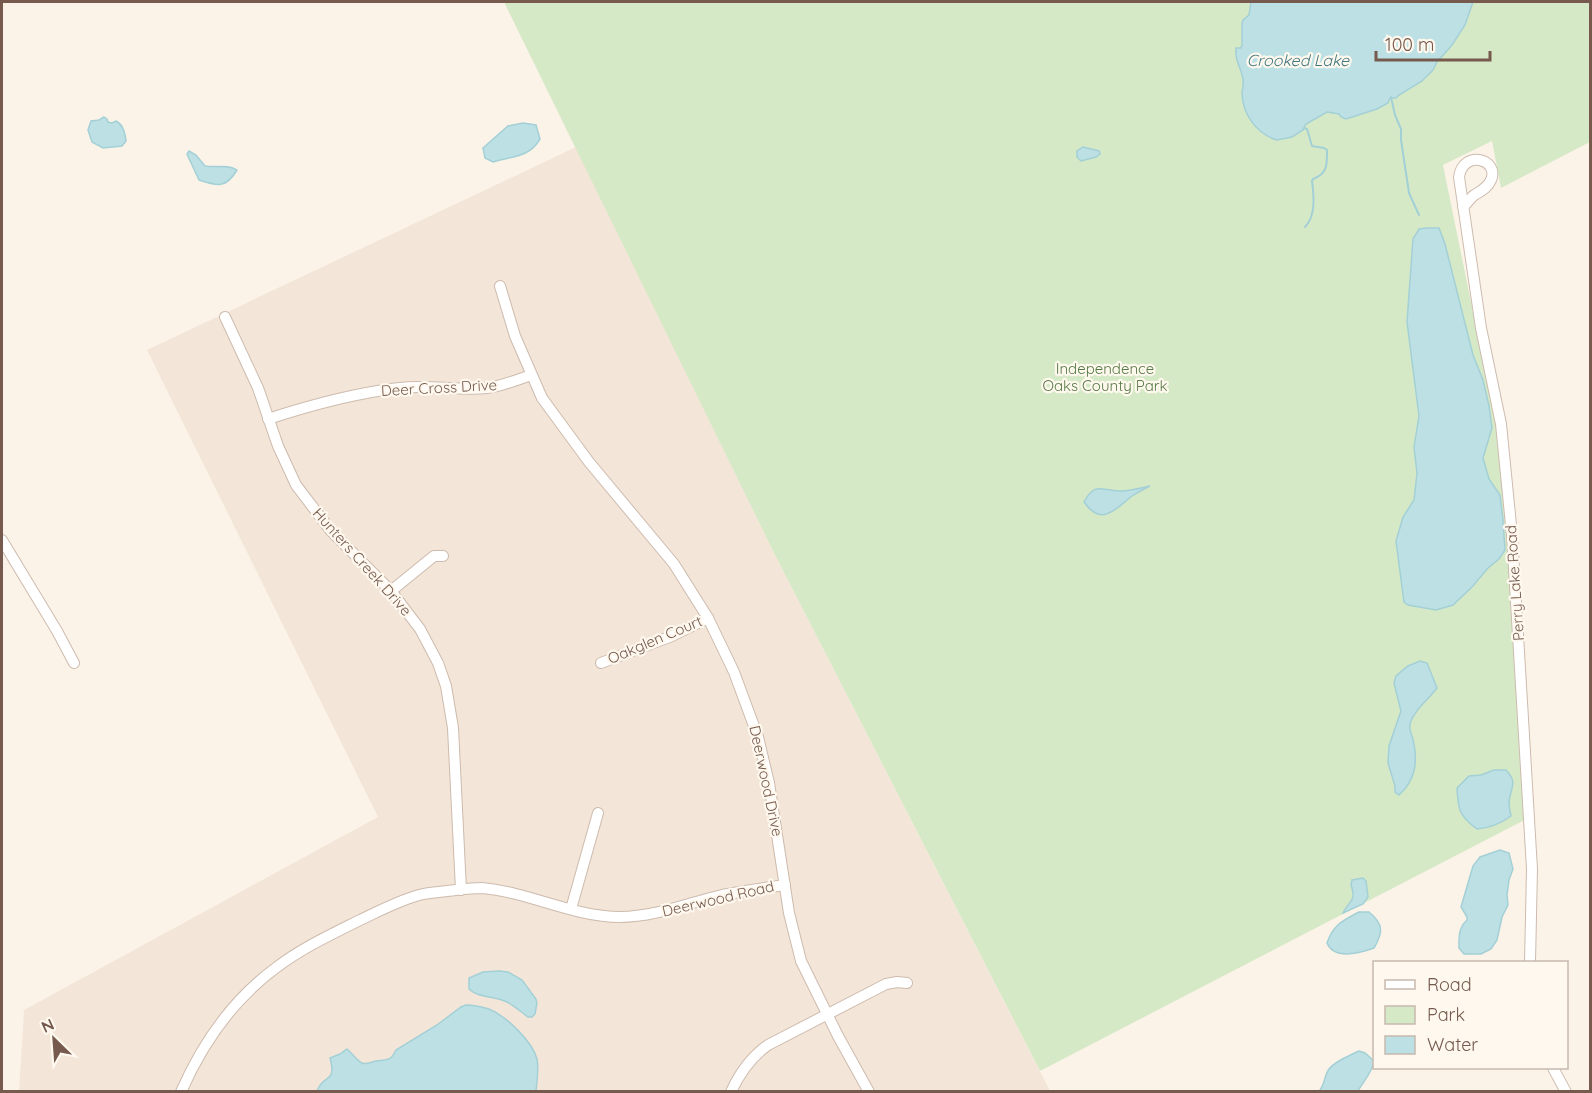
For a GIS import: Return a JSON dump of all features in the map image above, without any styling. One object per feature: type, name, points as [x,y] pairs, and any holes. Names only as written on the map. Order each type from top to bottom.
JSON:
[{"type":"street","name":"Perry Lake Road","points":[[1463,207],[1481,328],[1501,424],[1512,535],[1532,857],[1530,961]]},
{"type":"street","points":[[500,286],[515,336],[531,375]]},
{"type":"street","name":"Hunters Creek Drive","points":[[225,317],[258,388],[278,446],[296,485],[331,531],[391,591],[420,629],[438,663],[446,686],[453,728],[461,890]]},
{"type":"street","name":"Deer Cross Drive","points":[[268,418],[345,397],[389,389],[427,386],[488,388],[531,375]]},
{"type":"street","name":"Deerwood Drive","points":[[531,375],[542,398],[589,462],[674,564],[708,618],[735,672],[758,737],[770,783],[785,885]]},
{"type":"street","points":[[2,540],[74,663]]},
{"type":"street","points":[[391,591],[434,556],[443,556]]},
{"type":"street","name":"Oakglen Court","points":[[601,663],[672,636],[708,618]]},
{"type":"street","points":[[572,909],[598,813]]},
{"type":"street","name":"Deerwood Road","points":[[181,1092],[200,1052],[217,1027],[256,983],[277,966],[316,942],[390,905],[420,895],[481,888],[514,893],[590,914],[618,917],[639,916],[722,896],[785,885],[789,913],[801,961],[826,1014],[868,1092]]},
{"type":"street","points":[[731,1092],[738,1078],[758,1052],[768,1045],[886,984],[907,983]]},
{"type":"street","points":[[1554,1069],[1566,1092]]},
{"type":"shaded area","points":[[576,147],[775,555],[1050,1091],[19,1092],[24,1010],[378,817],[147,350]]},
{"type":"green space","name":"Independence Oaks County Park","points":[[504,2],[1590,2],[1590,142],[1501,188],[1492,141],[1443,165],[1501,449],[1534,815],[1040,1071],[775,555]]},
{"type":"water","name":"Crooked Lake","points":[[1251,2],[1473,2],[1465,25],[1433,70],[1422,81],[1396,98],[1390,98],[1388,103],[1377,109],[1346,119],[1339,114],[1327,112],[1306,124],[1303,130],[1292,137],[1277,140],[1263,133],[1252,123],[1243,102],[1243,82],[1236,57],[1236,48],[1241,48],[1242,45],[1242,23],[1249,15]]},
{"type":"water","points":[[104,117],[108,122],[116,121],[122,126],[126,141],[122,146],[103,148],[92,142],[88,130],[91,121]]},
{"type":"water","points":[[523,123],[536,125],[540,139],[531,150],[493,162],[485,158],[483,148],[508,126]]},
{"type":"water","points":[[1083,147],[1099,151],[1100,154],[1081,161],[1077,157],[1077,151]]},
{"type":"water","points":[[189,151],[196,155],[205,166],[237,170],[225,183],[211,184],[199,180],[187,154]]},
{"type":"water","points":[[1439,228],[1445,244],[1473,355],[1483,380],[1492,428],[1483,458],[1489,479],[1500,495],[1505,550],[1499,559],[1453,605],[1436,610],[1408,605],[1404,602],[1396,541],[1403,517],[1414,500],[1417,473],[1414,447],[1419,416],[1407,322],[1413,239],[1419,229]]},
{"type":"water","points":[[1150,486],[1132,496],[1115,510],[1103,515],[1091,510],[1084,502],[1088,495],[1096,489],[1125,491]]},
{"type":"water","points":[[1420,661],[1427,663],[1437,688],[1411,721],[1410,728],[1415,755],[1414,770],[1409,783],[1399,795],[1395,792],[1388,763],[1389,746],[1401,711],[1394,683],[1396,676],[1408,666]]},
{"type":"water","points":[[1494,770],[1506,770],[1512,778],[1513,785],[1509,802],[1511,816],[1495,825],[1477,829],[1466,820],[1461,812],[1457,788],[1469,776],[1481,775]]},
{"type":"water","points":[[1500,850],[1509,853],[1513,869],[1509,880],[1508,905],[1502,917],[1497,940],[1491,949],[1481,954],[1464,954],[1459,948],[1459,937],[1467,917],[1461,907],[1473,866],[1480,857]]},
{"type":"water","points":[[1363,878],[1366,881],[1368,897],[1363,904],[1343,913],[1353,898],[1352,880]]},
{"type":"water","points":[[1359,912],[1369,912],[1380,925],[1379,938],[1374,948],[1348,954],[1335,952],[1327,943],[1332,932],[1343,921]]},
{"type":"water","points":[[483,972],[508,972],[522,980],[536,999],[535,1014],[532,1017],[528,1017],[507,1002],[477,994],[469,989],[469,978]]},
{"type":"water","points":[[466,1005],[496,1012],[524,1037],[537,1059],[536,1091],[317,1091],[331,1075],[330,1058],[347,1049],[364,1064],[388,1059],[396,1050]]},
{"type":"water","points":[[1359,1051],[1373,1060],[1373,1065],[1358,1091],[1319,1091],[1327,1072],[1342,1059]]},
{"type":"waterway","points":[[1391,97],[1401,129],[1409,193],[1419,215]]},
{"type":"waterway","points":[[1304,128],[1307,129],[1312,146],[1327,150],[1327,164],[1324,171],[1312,181],[1313,212],[1305,227]]}]
